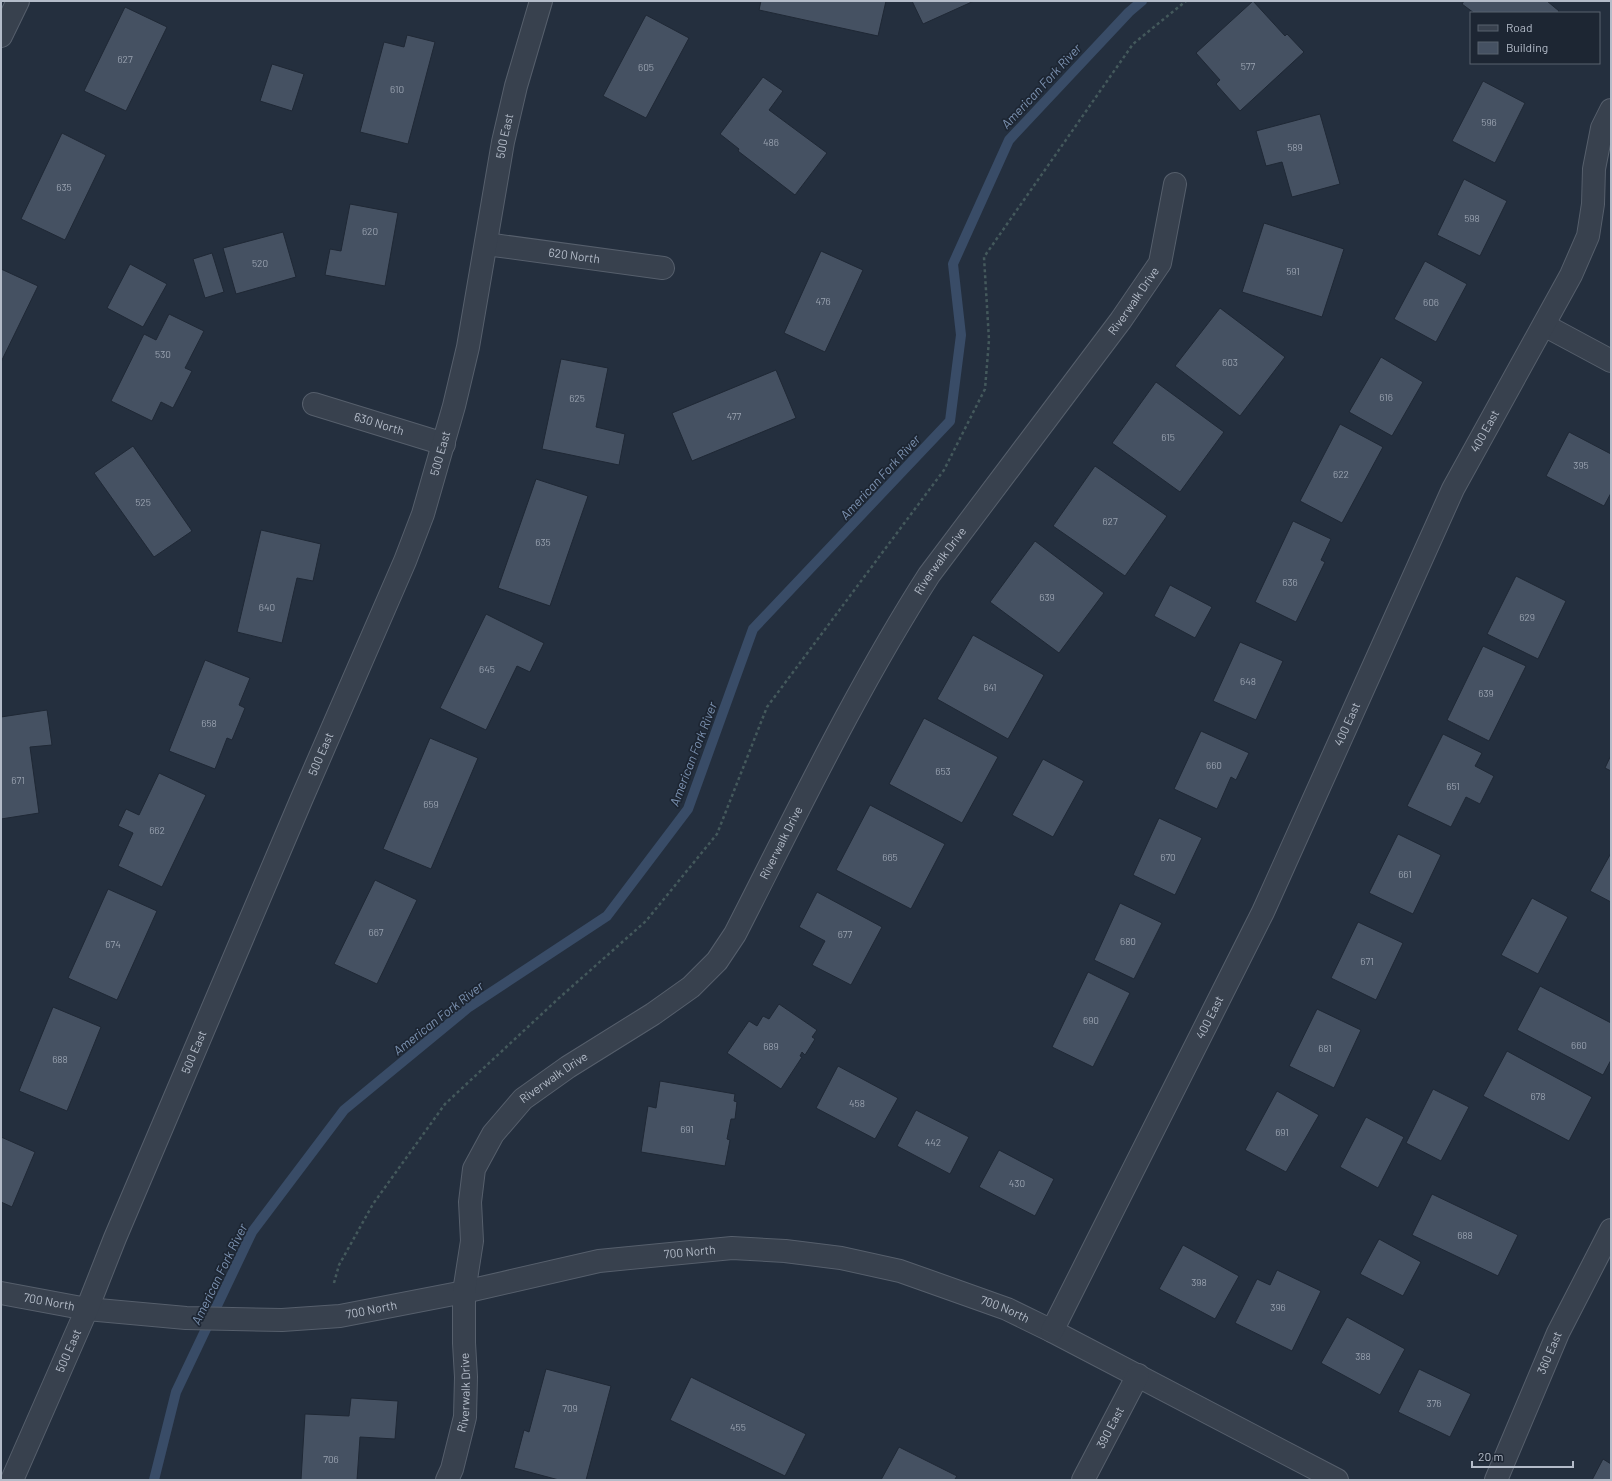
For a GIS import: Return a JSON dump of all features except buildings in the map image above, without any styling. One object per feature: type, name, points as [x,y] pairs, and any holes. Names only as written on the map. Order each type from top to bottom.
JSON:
[{"type":"street","points":[[1,36],[18,1]]},
{"type":"street","name":"500 East","points":[[12,1480],[87,1309],[143,1172],[302,798],[405,561],[423,514],[444,444],[468,348],[503,142],[514,93],[541,1]]},
{"type":"street","name":"400 East","points":[[1052,1331],[1263,912],[1453,489],[1571,275],[1588,236],[1593,204],[1594,169],[1602,128],[1611,110]]},
{"type":"street","name":"Riverwalk Drive","points":[[447,1480],[452,1469],[465,1417],[466,1377],[464,1292],[472,1242],[470,1202],[474,1169],[493,1134],[523,1099],[568,1067],[653,1014],[691,987],[717,961],[735,934],[842,726],[906,612],[929,575],[1121,320],[1160,263],[1175,184]]},
{"type":"street","name":"620 North","points":[[486,244],[663,268]]},
{"type":"street","points":[[1544,325],[1611,361]]},
{"type":"street","name":"630 North","points":[[314,404],[444,444]]},
{"type":"street","name":"360 East","points":[[1496,1480],[1558,1333],[1611,1230]]},
{"type":"street","name":"700 North","points":[[1,1293],[87,1309],[186,1318],[282,1320],[340,1316],[464,1292],[599,1261],[732,1248],[785,1251],[841,1258],[900,1271],[1007,1310],[1138,1375],[1337,1480]]},
{"type":"street","name":"390 East","points":[[1082,1480],[1138,1375]]},
{"type":"path","points":[[334,1283],[339,1265],[373,1204],[445,1104],[559,998],[646,922],[717,834],[767,707],[944,470],[985,389],[989,340],[984,257],[1133,44],[1186,1]]},
{"type":"waterway","name":"American Fork River","points":[[154,1480],[176,1392],[252,1232],[344,1110],[469,1007],[607,916],[688,809],[753,629],[950,421],[961,335],[953,264],[1009,140],[1129,12],[1142,1]]}]
